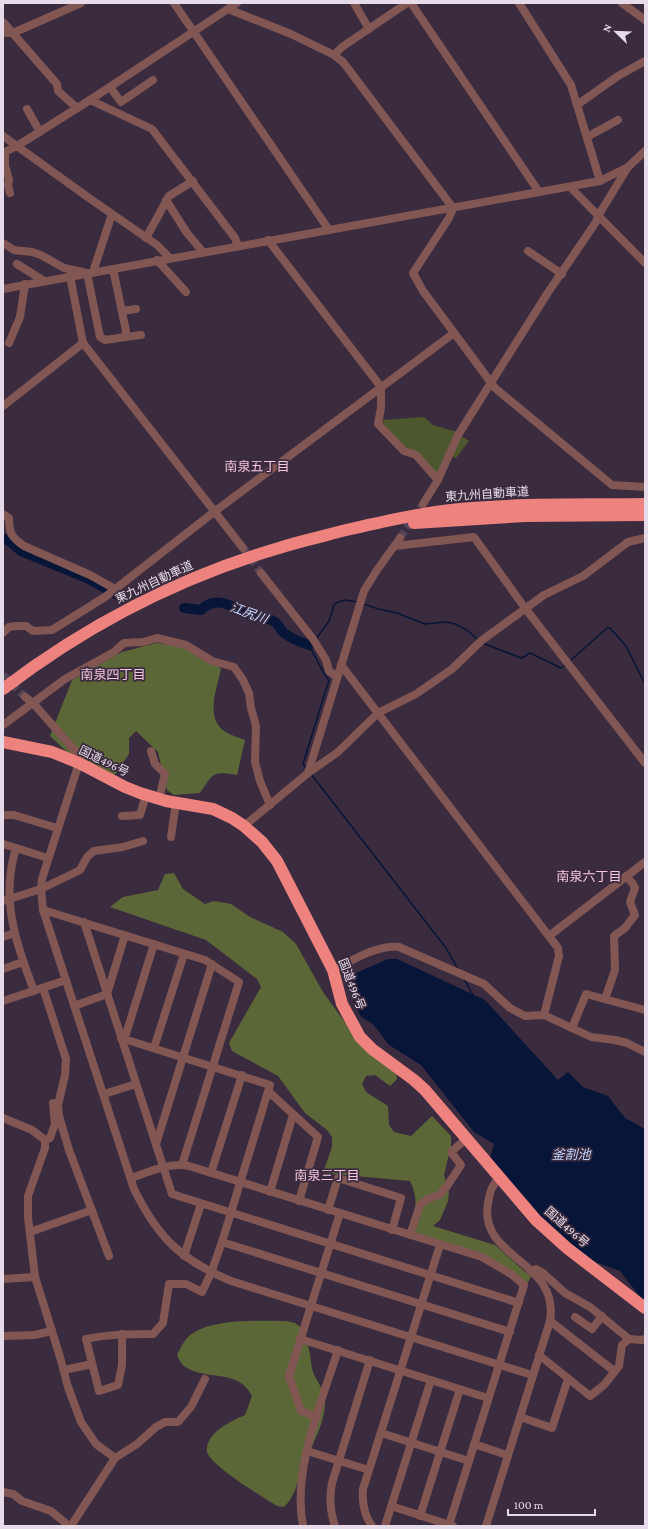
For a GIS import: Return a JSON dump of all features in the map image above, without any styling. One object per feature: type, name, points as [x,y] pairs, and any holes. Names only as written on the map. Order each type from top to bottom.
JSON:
[{"type":"highway","name":"東九州自動車道","points":[[3,689],[42,660],[104,622],[173,588],[250,557],[278,548],[404,518],[459,509],[525,505],[645,504]]},
{"type":"highway","name":"東九州自動車道","points":[[332,534],[405,524],[460,519],[525,516],[645,515]]},
{"type":"highway","name":"国道496号","points":[[3,742],[52,752],[78,763],[125,787],[159,799],[212,809],[232,818],[244,826],[262,842],[277,861],[333,970],[342,1004],[360,1037],[372,1049],[426,1090],[536,1220],[567,1248],[645,1308]]},
{"type":"street","points":[[3,34],[13,33],[81,3]]},
{"type":"street","points":[[174,3],[329,230]]},
{"type":"street","points":[[10,193],[4,153],[18,146],[90,100],[237,3]]},
{"type":"street","points":[[354,3],[369,28]]},
{"type":"street","points":[[334,55],[342,47],[407,3]]},
{"type":"street","points":[[411,3],[539,192]]},
{"type":"street","points":[[519,3],[571,85],[600,181]]},
{"type":"street","points":[[622,3],[645,20]]},
{"type":"street","points":[[228,9],[291,34],[334,55],[343,62],[453,208]]},
{"type":"street","points":[[3,22],[57,84],[58,90],[77,108]]},
{"type":"street","points":[[577,105],[618,76],[645,61]]},
{"type":"street","points":[[110,87],[121,102],[153,80]]},
{"type":"street","points":[[90,100],[152,129],[235,238],[238,246]]},
{"type":"street","points":[[27,109],[40,132]]},
{"type":"street","points":[[587,137],[618,120]]},
{"type":"street","points":[[3,136],[157,245],[170,258]]},
{"type":"street","points":[[423,504],[438,480],[458,435],[596,222],[598,216],[628,167],[645,151]]},
{"type":"street","points":[[3,289],[90,272],[570,187],[600,181],[628,167]]},
{"type":"street","points":[[146,238],[169,196],[193,181]]},
{"type":"street","points":[[570,187],[645,263]]},
{"type":"street","points":[[166,200],[187,233],[203,252]]},
{"type":"street","points":[[453,208],[449,218],[413,273],[423,291],[495,388],[612,485],[645,487]]},
{"type":"street","points":[[112,214],[90,272],[100,337],[105,340],[141,335]]},
{"type":"street","points":[[268,240],[381,387],[381,408],[378,424],[404,451],[416,455],[438,480]]},
{"type":"street","points":[[3,243],[14,250],[32,252],[41,255],[64,268],[90,272]]},
{"type":"street","points":[[528,251],[562,274]]},
{"type":"street","points":[[157,260],[186,292]]},
{"type":"street","points":[[17,264],[44,281]]},
{"type":"street","points":[[113,269],[126,331],[125,337]]},
{"type":"street","points":[[70,276],[83,343],[243,548]]},
{"type":"street","points":[[9,344],[20,317],[25,284]]},
{"type":"street","points":[[122,311],[136,309]]},
{"type":"street","points":[[3,633],[9,627],[17,626],[26,626],[32,631],[52,630],[105,597],[214,512],[454,333]]},
{"type":"street","points":[[3,406],[83,343]]},
{"type":"street","points":[[3,514],[9,518],[7,534],[24,546],[90,575],[114,589]]},
{"type":"street","points":[[395,546],[474,537],[525,608],[645,763]]},
{"type":"street","points":[[308,773],[364,591],[400,538]]},
{"type":"street","points":[[244,826],[308,773],[338,752],[378,713],[416,694],[430,685],[452,669],[481,641],[544,594],[583,576],[628,542],[645,538]]},
{"type":"street","points":[[261,573],[313,639],[326,660],[329,671],[337,678]]},
{"type":"street","points":[[3,725],[65,679],[114,652],[124,643],[143,642],[157,638],[186,645],[212,661],[234,667],[243,680],[249,692],[251,708],[256,726],[255,762],[260,781],[270,805]]},
{"type":"street","points":[[341,665],[558,948],[559,952],[544,1014]]},
{"type":"street","points":[[25,697],[33,703],[77,754],[78,763],[42,879],[41,888],[44,910],[131,1178],[144,1208],[153,1223],[184,1256],[211,1273],[231,1281],[532,1375]]},
{"type":"street","points":[[151,751],[155,764],[164,774],[159,799]]},
{"type":"street","points":[[122,816],[140,814],[146,795]]},
{"type":"street","points":[[171,837],[176,802]]},
{"type":"street","points":[[3,815],[14,815],[57,828]]},
{"type":"street","points":[[5,901],[41,888],[80,870],[87,857],[94,851],[123,847],[143,841]]},
{"type":"street","points":[[3,844],[48,858]]},
{"type":"street","points":[[16,848],[9,872],[5,901],[14,933],[34,991]]},
{"type":"street","points":[[549,936],[645,862]]},
{"type":"street","points":[[605,999],[615,970],[614,936],[625,928],[635,915],[630,902],[635,888],[626,876]]},
{"type":"street","points":[[44,910],[154,944],[212,964],[239,982],[182,1165]]},
{"type":"street","points":[[84,922],[172,1194],[519,1303]]},
{"type":"street","points":[[3,937],[14,933]]},
{"type":"street","points":[[107,994],[125,935]]},
{"type":"street","points":[[121,1038],[126,1034],[154,944]]},
{"type":"street","points":[[333,970],[378,949],[388,946],[399,947],[484,984],[510,1008],[525,1016],[544,1014],[591,1037],[627,1043],[645,1052]]},
{"type":"street","points":[[154,1048],[184,954]]},
{"type":"street","points":[[3,969],[24,962]]},
{"type":"street","points":[[156,1144],[212,964]]},
{"type":"street","points":[[3,1001],[66,980]]},
{"type":"street","points":[[43,988],[66,1059],[66,1075],[58,1105],[59,1116],[69,1150],[110,1256]]},
{"type":"street","points":[[74,1006],[107,994]]},
{"type":"street","points":[[572,1028],[586,994],[645,1010]]},
{"type":"street","points":[[121,1038],[270,1085],[222,1242],[211,1273],[202,1292],[186,1284],[169,1284],[163,1323],[153,1334],[122,1334],[109,1334],[86,1339],[99,1390],[118,1386],[122,1365],[122,1334]]},
{"type":"street","points":[[211,1173],[242,1075]]},
{"type":"street","points":[[104,1094],[136,1084]]},
{"type":"street","points":[[45,1140],[50,1138],[55,1126],[53,1100],[57,1088],[62,1087]]},
{"type":"street","points":[[269,1092],[318,1137],[299,1201]]},
{"type":"street","points":[[270,1192],[293,1115]]},
{"type":"street","points":[[3,1118],[32,1130],[45,1140]]},
{"type":"street","points":[[410,1235],[420,1205],[427,1199],[439,1195],[461,1165],[451,1152],[466,1139]]},
{"type":"street","points":[[45,1140],[45,1148],[28,1196],[28,1217],[35,1277],[68,1387],[84,1428],[96,1444],[115,1458]]},
{"type":"street","points":[[131,1178],[163,1167],[182,1165],[482,1257],[511,1274],[524,1285],[474,1444],[451,1525],[391,1506]]},
{"type":"street","points":[[328,1210],[338,1178],[401,1198],[392,1230]]},
{"type":"street","points":[[486,1526],[550,1321],[551,1306],[548,1293],[542,1282],[496,1239],[488,1222],[486,1211],[490,1192],[495,1182],[500,1178]]},
{"type":"street","points":[[184,1256],[201,1204]]},
{"type":"street","points":[[30,1232],[92,1210]]},
{"type":"street","points":[[317,1417],[301,1411],[289,1376],[340,1214]]},
{"type":"street","points":[[222,1242],[510,1332]]},
{"type":"street","points":[[372,1526],[365,1514],[362,1499],[380,1433],[440,1244]]},
{"type":"street","points":[[531,1272],[536,1269],[543,1273],[565,1293],[590,1307],[629,1339],[641,1340],[645,1338]]},
{"type":"street","points":[[3,1279],[35,1277]]},
{"type":"street","points":[[575,1317],[592,1329],[602,1316]]},
{"type":"street","points":[[550,1321],[614,1371]]},
{"type":"street","points":[[3,1336],[34,1335],[52,1331]]},
{"type":"street","points":[[300,1338],[488,1398]]},
{"type":"street","points":[[539,1355],[590,1396],[604,1385],[619,1366],[622,1345],[629,1339]]},
{"type":"street","points":[[303,1526],[300,1500],[303,1468],[338,1350]]},
{"type":"street","points":[[335,1526],[330,1506],[330,1494],[338,1461],[370,1360]]},
{"type":"street","points":[[64,1370],[92,1364]]},
{"type":"street","points":[[3,1492],[13,1494],[22,1501],[51,1511],[70,1526],[115,1458],[137,1444],[156,1427],[165,1422],[178,1422],[191,1407],[205,1379]]},
{"type":"street","points":[[520,1417],[552,1428],[568,1379]]},
{"type":"street","points":[[385,1526],[431,1380]]},
{"type":"street","points":[[420,1516],[460,1389]]},
{"type":"street","points":[[380,1433],[469,1461]]},
{"type":"street","points":[[474,1444],[507,1456]]},
{"type":"street","points":[[307,1451],[369,1470]]},
{"type":"green space","points":[[424,417],[433,425],[457,432],[438,475],[382,425],[383,420]]},
{"type":"green space","points":[[460,435],[469,441],[456,458],[451,456]]},
{"type":"green space","points":[[156,643],[200,653],[208,657],[221,669],[215,693],[215,718],[218,725],[224,731],[245,740],[237,775],[223,773],[214,775],[200,793],[174,795],[167,790],[158,752],[136,731],[129,738],[129,754],[114,776],[69,754],[50,736],[72,680],[122,652]]},
{"type":"green space","points":[[174,873],[183,889],[205,904],[214,901],[231,904],[250,917],[283,932],[296,944],[323,992],[360,1043],[396,1071],[397,1079],[390,1086],[375,1075],[366,1076],[362,1084],[366,1092],[388,1106],[389,1125],[394,1132],[411,1136],[432,1116],[451,1136],[451,1146],[444,1175],[449,1192],[448,1201],[440,1220],[433,1226],[495,1245],[531,1277],[527,1284],[491,1259],[411,1232],[415,1212],[415,1194],[410,1181],[323,1173],[332,1147],[332,1137],[327,1130],[305,1113],[278,1076],[232,1051],[229,1043],[261,987],[257,979],[206,940],[110,907],[123,897],[158,890],[165,874]]},
{"type":"green space","points":[[238,1321],[286,1321],[295,1323],[302,1328],[309,1351],[312,1370],[324,1393],[325,1409],[320,1427],[305,1461],[297,1485],[291,1499],[284,1507],[277,1506],[218,1466],[207,1452],[207,1445],[214,1434],[226,1424],[245,1415],[252,1396],[246,1387],[238,1381],[230,1378],[193,1371],[181,1363],[177,1355],[188,1337],[203,1328]]},
{"type":"water","name":"釜割池","points":[[388,959],[397,959],[485,1000],[558,1080],[568,1072],[583,1087],[608,1096],[625,1118],[645,1129],[645,1303],[620,1271],[587,1259],[542,1220],[490,1158],[494,1144],[474,1132],[421,1065],[389,1045],[373,1024],[361,1017],[351,995],[349,976]]},
{"type":"waterway","name":"江尻川","points":[[3,539],[9,541],[21,551],[87,578],[120,596]]},
{"type":"waterway","points":[[316,639],[329,621],[334,605],[338,602],[346,600],[357,602]]},
{"type":"waterway","name":"江尻川","points":[[184,608],[201,610],[207,605],[213,603],[226,604],[251,615],[272,620],[287,635],[309,645]]},
{"type":"waterway","points":[[363,604],[397,613],[425,624],[446,622],[455,624],[467,630],[478,640]]},
{"type":"waterway","points":[[570,661],[607,628],[610,628],[626,646],[645,684]]},
{"type":"waterway","points":[[306,768],[303,764],[329,680],[309,645],[312,643]]},
{"type":"waterway","points":[[482,643],[522,658],[530,653],[561,668],[565,665]]},
{"type":"waterway","points":[[311,774],[446,948],[458,969]]},
{"type":"waterway","points":[[464,979],[473,995]]},
{"type":"tunnel","points":[[400,538],[423,504]]},
{"type":"tunnel","points":[[243,548],[261,573]]},
{"type":"tunnel","points":[[3,675],[25,697]]},
{"type":"district","name":"南泉五丁目","points":[[257,466]]},
{"type":"district","name":"南泉四丁目","points":[[113,674]]},
{"type":"district","name":"南泉六丁目","points":[[589,876]]},
{"type":"district","name":"南泉三丁目","points":[[327,1175]]}]
